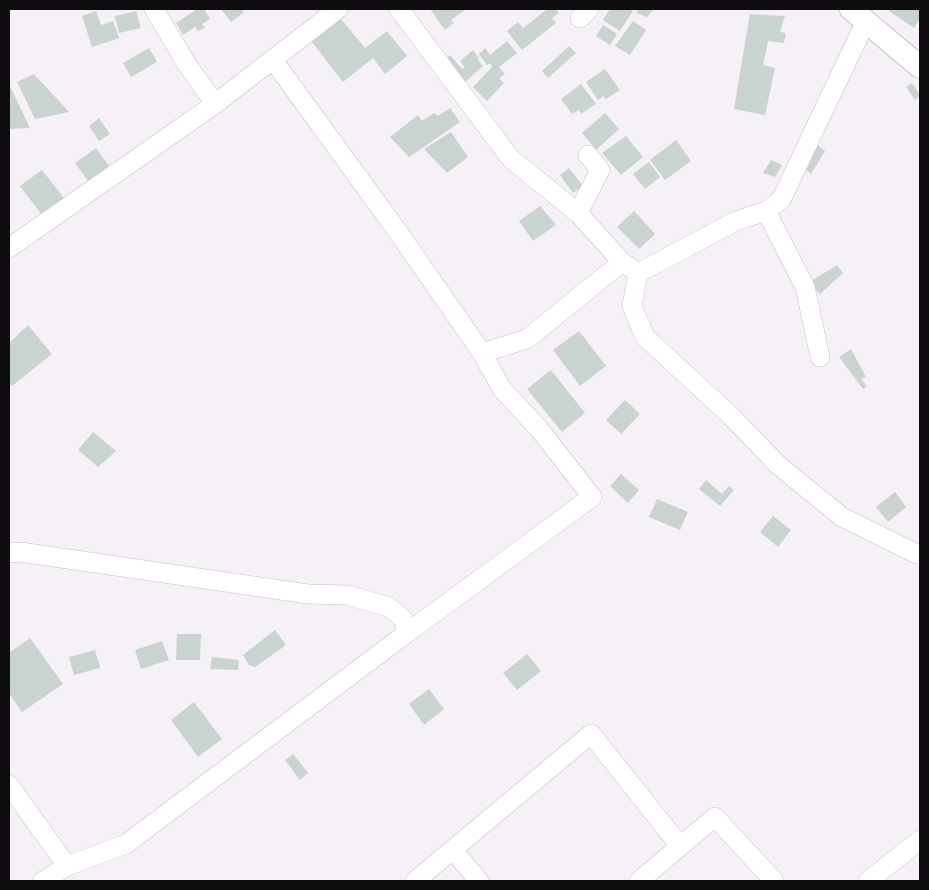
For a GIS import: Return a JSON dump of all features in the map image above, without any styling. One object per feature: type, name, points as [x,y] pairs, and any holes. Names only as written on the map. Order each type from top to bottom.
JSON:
[{"type":"street","points":[[154,9],[186,63],[215,104]]},
{"type":"street","points":[[9,248],[215,104],[338,9]]},
{"type":"street","points":[[399,9],[511,160],[578,213],[622,262],[638,273]]},
{"type":"street","points":[[638,273],[736,221],[766,211],[780,200],[858,15],[920,67]]},
{"type":"street","points":[[43,881],[67,866],[126,844],[592,497],[540,430],[502,389],[482,353],[392,224],[273,60]]},
{"type":"street","points":[[578,213],[600,170],[588,155]]},
{"type":"street","points":[[766,211],[805,288],[820,357]]},
{"type":"street","points":[[482,353],[528,339],[622,262]]},
{"type":"street","points":[[638,273],[632,306],[645,337],[730,415],[778,465],[842,517],[920,554]]},
{"type":"street","points":[[9,553],[30,553],[308,594],[347,595],[389,607],[403,620],[407,633]]},
{"type":"street","points":[[415,881],[591,734],[680,846]]},
{"type":"street","points":[[9,785],[67,866]]},
{"type":"street","points":[[639,881],[715,817],[774,881]]},
{"type":"street","points":[[868,881],[920,840]]},
{"type":"street","points":[[452,850],[479,881]]},
{"type":"building","points":[[197,9],[204,9],[210,19],[202,24],[205,28],[198,31],[195,27],[183,35],[176,23]]},
{"type":"building","points":[[221,9],[242,9],[244,12],[231,22]]},
{"type":"building","points":[[430,9],[466,9],[451,20],[454,23],[445,30]]},
{"type":"building","points":[[544,9],[556,9],[559,13],[552,18],[556,23],[522,50],[507,31],[518,22],[523,28],[546,10]]},
{"type":"building","points":[[610,9],[630,9],[633,11],[620,31],[603,20]]},
{"type":"building","points":[[639,9],[654,9],[647,17],[636,13]]},
{"type":"building","points":[[890,9],[920,9],[920,19],[914,28],[889,11]]},
{"type":"building","points":[[96,11],[101,25],[113,21],[119,38],[92,47],[82,16]]},
{"type":"building","points":[[136,11],[141,28],[119,33],[115,16]]},
{"type":"building","points":[[750,14],[785,16],[780,32],[786,33],[784,43],[768,41],[763,65],[775,68],[765,115],[734,109]]},
{"type":"building","points":[[341,19],[365,48],[387,31],[407,56],[385,74],[373,58],[343,82],[312,42]]},
{"type":"building","points":[[633,21],[646,30],[630,55],[615,46]]},
{"type":"building","points":[[603,25],[617,34],[610,45],[596,36]]},
{"type":"building","points":[[507,41],[517,53],[499,67],[505,74],[499,78],[504,83],[487,101],[473,87],[492,67],[490,63],[487,65],[479,54],[485,48],[490,55]]},
{"type":"building","points":[[569,46],[576,53],[548,78],[542,71]]},
{"type":"building","points":[[149,48],[157,62],[131,77],[123,63]]},
{"type":"building","points":[[473,50],[483,66],[463,84],[443,61],[450,55],[462,69],[465,67],[460,61]]},
{"type":"building","points":[[605,69],[620,90],[606,99],[604,96],[598,100],[586,82]]},
{"type":"building","points":[[34,74],[69,112],[35,119],[17,82]]},
{"type":"building","points":[[912,83],[920,95],[915,100],[906,87]]},
{"type":"building","points":[[9,84],[30,128],[10,129]]},
{"type":"building","points":[[581,84],[596,104],[581,114],[579,110],[572,114],[561,99]]},
{"type":"building","points":[[450,108],[460,122],[409,157],[390,137],[418,115],[422,121],[434,113],[438,116]]},
{"type":"building","points":[[605,113],[619,129],[596,150],[582,133]]},
{"type":"building","points":[[99,118],[110,134],[99,141],[89,126]]},
{"type":"building","points":[[451,132],[468,157],[447,173],[424,149]]},
{"type":"building","points":[[626,136],[643,157],[621,175],[602,153]]},
{"type":"building","points":[[676,140],[691,161],[665,180],[650,160]]},
{"type":"building","points":[[814,142],[825,151],[811,174],[801,165]]},
{"type":"building","points":[[96,148],[109,166],[88,181],[75,163]]},
{"type":"building","points":[[771,160],[782,165],[775,177],[763,173]]},
{"type":"building","points":[[649,162],[660,177],[645,189],[633,174]]},
{"type":"building","points":[[569,168],[583,186],[573,193],[560,175]]},
{"type":"building","points":[[42,170],[64,198],[42,215],[20,186]]},
{"type":"building","points":[[540,206],[556,225],[533,241],[519,221]]},
{"type":"building","points":[[634,211],[655,234],[639,249],[617,227]]},
{"type":"building","points":[[837,265],[843,273],[820,294],[808,283]]},
{"type":"building","points":[[28,325],[52,354],[12,386],[9,382],[9,343]]},
{"type":"building","points":[[579,331],[606,366],[580,386],[553,350]]},
{"type":"building","points":[[851,349],[866,377],[861,379],[867,386],[863,389],[839,357]]},
{"type":"building","points":[[551,370],[585,413],[562,432],[527,389]]},
{"type":"building","points":[[625,400],[640,414],[621,434],[606,420]]},
{"type":"building","points":[[93,432],[116,451],[98,467],[78,450]]},
{"type":"building","points":[[621,474],[639,490],[628,503],[610,486]]},
{"type":"building","points":[[706,480],[722,494],[729,486],[734,490],[720,506],[699,489]]},
{"type":"building","points":[[895,492],[906,507],[888,522],[876,507]]},
{"type":"building","points":[[657,499],[688,512],[680,530],[649,517]]},
{"type":"building","points":[[773,516],[791,530],[778,547],[760,532]]},
{"type":"building","points":[[275,630],[286,645],[255,667],[249,665],[243,655]]},
{"type":"building","points":[[177,634],[201,634],[200,660],[176,660]]},
{"type":"building","points":[[30,638],[63,684],[22,712],[9,693],[9,653]]},
{"type":"building","points":[[162,641],[169,660],[141,669],[135,650]]},
{"type":"building","points":[[95,650],[100,668],[74,675],[69,657]]},
{"type":"building","points":[[527,654],[541,671],[517,690],[503,673]]},
{"type":"building","points":[[212,657],[239,660],[238,670],[210,669]]},
{"type":"building","points":[[429,689],[444,709],[424,725],[409,704]]},
{"type":"building","points":[[194,702],[222,739],[198,757],[171,720]]},
{"type":"building","points":[[293,754],[308,773],[300,780],[285,760]]}]
